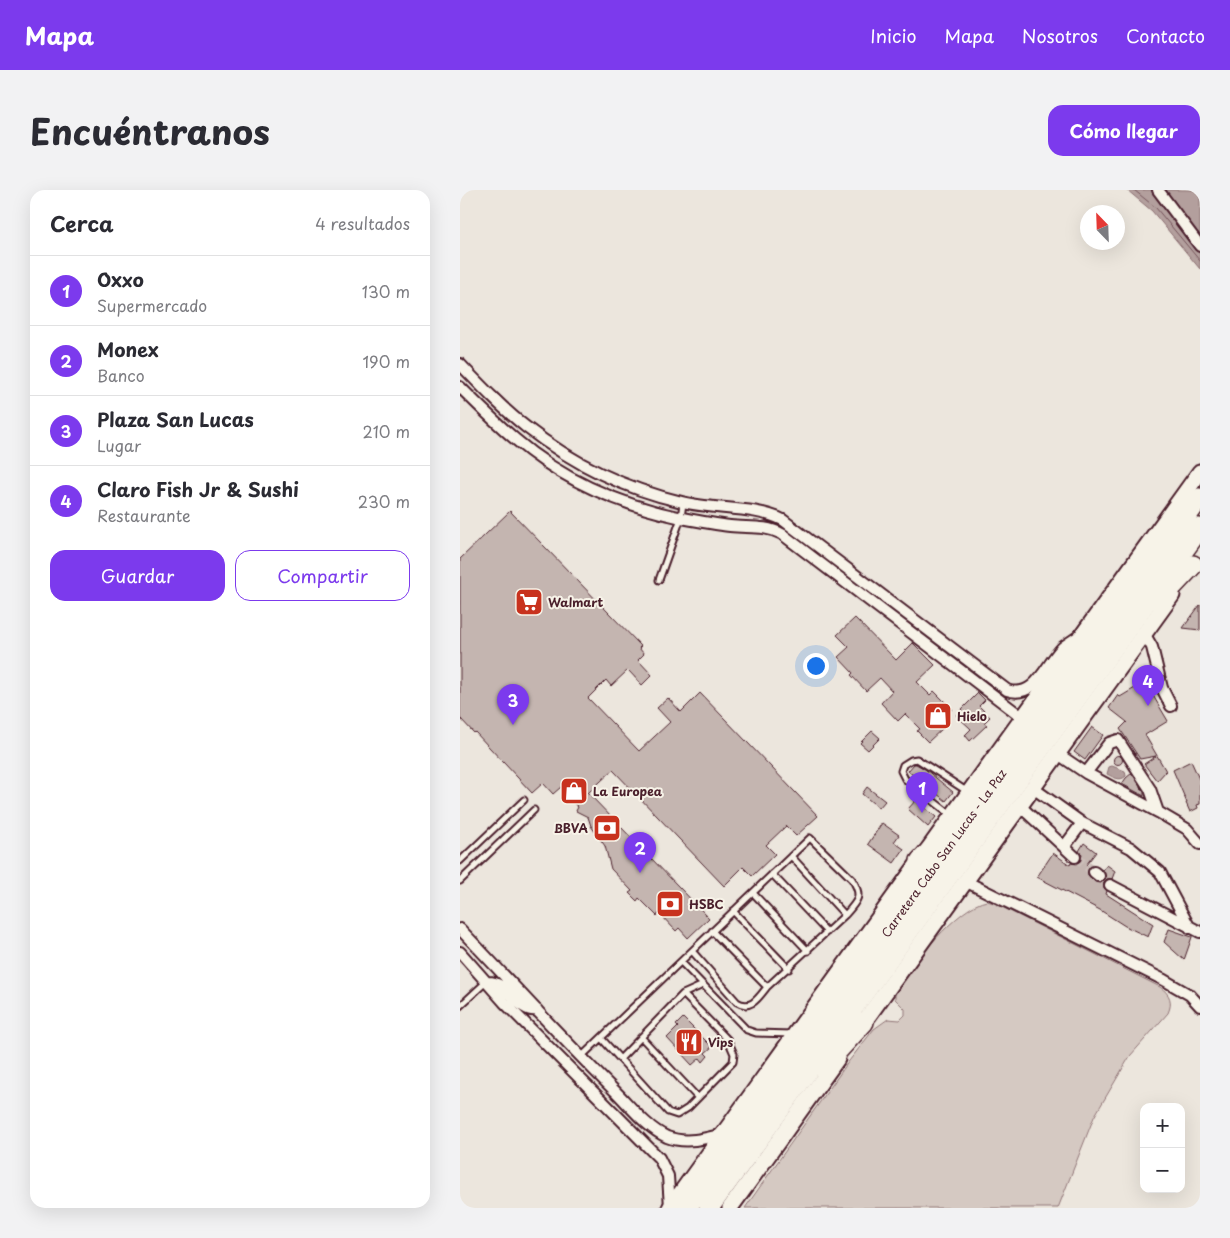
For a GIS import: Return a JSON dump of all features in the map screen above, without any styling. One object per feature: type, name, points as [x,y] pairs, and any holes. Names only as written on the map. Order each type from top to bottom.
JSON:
[{"type":"highway","name":"Carretera Cabo San Lucas - La Paz","points":[[687,1208],[1200,498]]},
{"type":"highway","name":"Carretera Cabo San Lucas - La Paz","points":[[709,1208],[1200,528]]},
{"type":"highway","points":[[1113,649],[1197,561]]},
{"type":"highway","points":[[920,861],[1008,764]]},
{"type":"highway","points":[[760,1137],[864,1022]]},
{"type":"main road","points":[[670,1208],[1200,472]]},
{"type":"main road","points":[[730,1208],[1197,561]]},
{"type":"street","points":[[1158,190],[1200,246]]},
{"type":"street","points":[[460,364],[512,416],[570,458],[601,474],[683,503],[765,513],[783,520],[1010,691],[1019,693],[1033,687],[1063,648],[1085,632]]},
{"type":"street","points":[[460,387],[516,440],[561,473],[594,490],[655,512],[732,526],[765,528],[782,534],[1018,714],[1020,718],[1019,724]]},
{"type":"street","points":[[1144,633],[1152,648],[1162,688],[1171,706]]},
{"type":"street","points":[[1086,773],[1109,743],[1113,740],[1118,740],[1150,789],[1158,812]]},
{"type":"street","points":[[1058,754],[1086,773],[1187,829],[1200,844]]},
{"type":"street","points":[[1033,788],[1082,823],[1130,848],[1160,872],[1195,930]]},
{"type":"street","points":[[1020,806],[1075,857]]},
{"type":"street","points":[[1064,847],[1082,823]]},
{"type":"street","points":[[965,881],[1164,980],[1198,1001]]},
{"type":"street","points":[[1110,885],[1195,930]]},
{"type":"street","points":[[460,929],[649,1125],[674,1139],[694,1140],[723,1134]]},
{"type":"street","points":[[460,952],[486,982],[569,1068],[660,1158],[668,1176],[670,1208]]},
{"type":"street","points":[[486,982],[500,984],[524,1007],[532,1011],[537,1010]]},
{"type":"lane","points":[[660,580],[681,518],[683,503]]},
{"type":"lane","points":[[952,816],[932,802],[905,778],[901,772],[903,764],[917,759],[969,792]]},
{"type":"lane","points":[[460,861],[524,800]]},
{"type":"lane","points":[[460,881],[534,810]]},
{"type":"lane","points":[[581,1056],[810,838],[852,879],[857,887],[859,895],[856,903],[789,969],[767,987],[757,1000],[749,1005],[737,1002],[692,951]]},
{"type":"lane","points":[[791,856],[845,915]]},
{"type":"lane","points":[[772,874],[827,932]]},
{"type":"lane","points":[[753,893],[808,951]]},
{"type":"lane","points":[[733,911],[789,969]]},
{"type":"lane","points":[[712,931],[767,987]]},
{"type":"lane","points":[[681,962],[747,1030],[756,1033],[795,1034]]},
{"type":"lane","points":[[460,1006],[486,982]]},
{"type":"lane","points":[[620,1059],[683,994],[703,985]]},
{"type":"lane","points":[[600,1038],[668,1112],[677,1115],[683,1112],[733,1062],[734,1054],[728,1040],[683,994]]},
{"type":"lane","points":[[641,1037],[698,1098]]},
{"type":"shaded area","points":[[987,901],[1160,987],[1170,998],[1168,1013],[1130,1056],[1094,1117],[1058,1208],[745,1208],[849,1061],[874,1029],[888,1019],[900,1020],[905,1015],[905,1009],[895,999],[895,992],[911,968],[949,925],[963,913]]},
{"type":"water","points":[[1127,190],[1200,190],[1200,269],[1152,211]]},
{"type":"water","points":[[1112,766],[1125,771],[1126,776],[1119,779],[1107,774],[1109,767]]},
{"type":"building","points":[[510,511],[641,646],[639,648],[644,654],[638,660],[652,675],[642,685],[628,670],[611,686],[606,680],[588,698],[639,751],[670,722],[657,708],[668,698],[681,712],[700,693],[818,816],[796,836],[786,826],[766,845],[775,854],[752,876],[743,867],[724,886],[613,770],[588,793],[709,918],[688,938],[679,928],[676,931],[659,913],[657,916],[639,898],[637,901],[629,893],[632,891],[611,869],[605,846],[591,826],[588,817],[576,811],[578,807],[569,799],[561,787],[553,794],[543,783],[532,793],[460,718],[460,559]]},
{"type":"building","points":[[1200,605],[1200,630],[1183,628]]},
{"type":"building","points":[[855,618],[896,660],[913,643],[935,665],[917,682],[930,695],[934,691],[952,709],[938,722],[943,728],[928,742],[917,731],[920,729],[905,714],[898,721],[881,703],[892,691],[880,678],[866,691],[838,657],[849,647],[837,635]]},
{"type":"building","points":[[1145,682],[1168,721],[1145,735],[1166,771],[1157,781],[1144,764],[1156,756],[1140,759],[1120,729],[1127,722],[1109,708],[1118,695],[1120,697]]},
{"type":"building","points":[[978,693],[985,700],[979,706],[990,717],[984,723],[987,725],[970,741],[965,735],[971,729],[956,715]]},
{"type":"building","points":[[1092,727],[1103,735],[1085,760],[1074,752]]},
{"type":"building","points":[[872,731],[880,738],[868,750],[860,743]]},
{"type":"building","points":[[1118,756],[1122,760],[1118,764],[1114,760]]},
{"type":"building","points":[[1191,761],[1200,781],[1200,804],[1197,805],[1198,808],[1190,812],[1173,770]]},
{"type":"building","points":[[914,764],[925,769],[953,792],[946,801],[908,771]]},
{"type":"building","points":[[1132,773],[1144,792],[1144,796],[1122,784]]},
{"type":"building","points":[[867,787],[885,801],[879,808],[862,794]]},
{"type":"building","points":[[916,800],[936,817],[928,827],[908,809]]},
{"type":"building","points":[[882,823],[899,835],[894,842],[904,849],[894,863],[868,844]]},
{"type":"building","points":[[1084,843],[1096,852],[1086,865],[1089,867],[1087,870],[1088,875],[1095,882],[1101,883],[1106,878],[1103,870],[1107,865],[1115,871],[1112,879],[1107,879],[1104,882],[1106,894],[1153,924],[1148,937],[1037,877],[1053,853],[1070,865],[1071,863],[1077,864],[1080,862],[1082,855],[1079,851]]},
{"type":"building","points":[[1169,929],[1192,937],[1184,960],[1164,942]]},
{"type":"building","name":"Vips","points":[[683,1018],[712,1047],[705,1053],[708,1056],[703,1062],[700,1058],[692,1065],[667,1038],[678,1027],[676,1025]]},
{"type":"tunnel","points":[[1075,857],[1094,872]]},
{"type":"place","name":"Walmart","points":[[529,602]]},
{"type":"place","name":"Claro Fish Jr & Sushi","points":[[1148,706]]},
{"type":"place","name":"Hielo","points":[[938,716]]},
{"type":"place","name":"Plaza San Lucas","points":[[513,725]]},
{"type":"place","name":"La Europea","points":[[574,791]]},
{"type":"place","name":"Oxxo","points":[[922,813]]},
{"type":"place","name":"BBVA","points":[[607,828]]},
{"type":"place","name":"Monex","points":[[640,873]]},
{"type":"place","name":"HSBC","points":[[670,904]]},
{"type":"place","name":"Vips","points":[[689,1042]]}]
